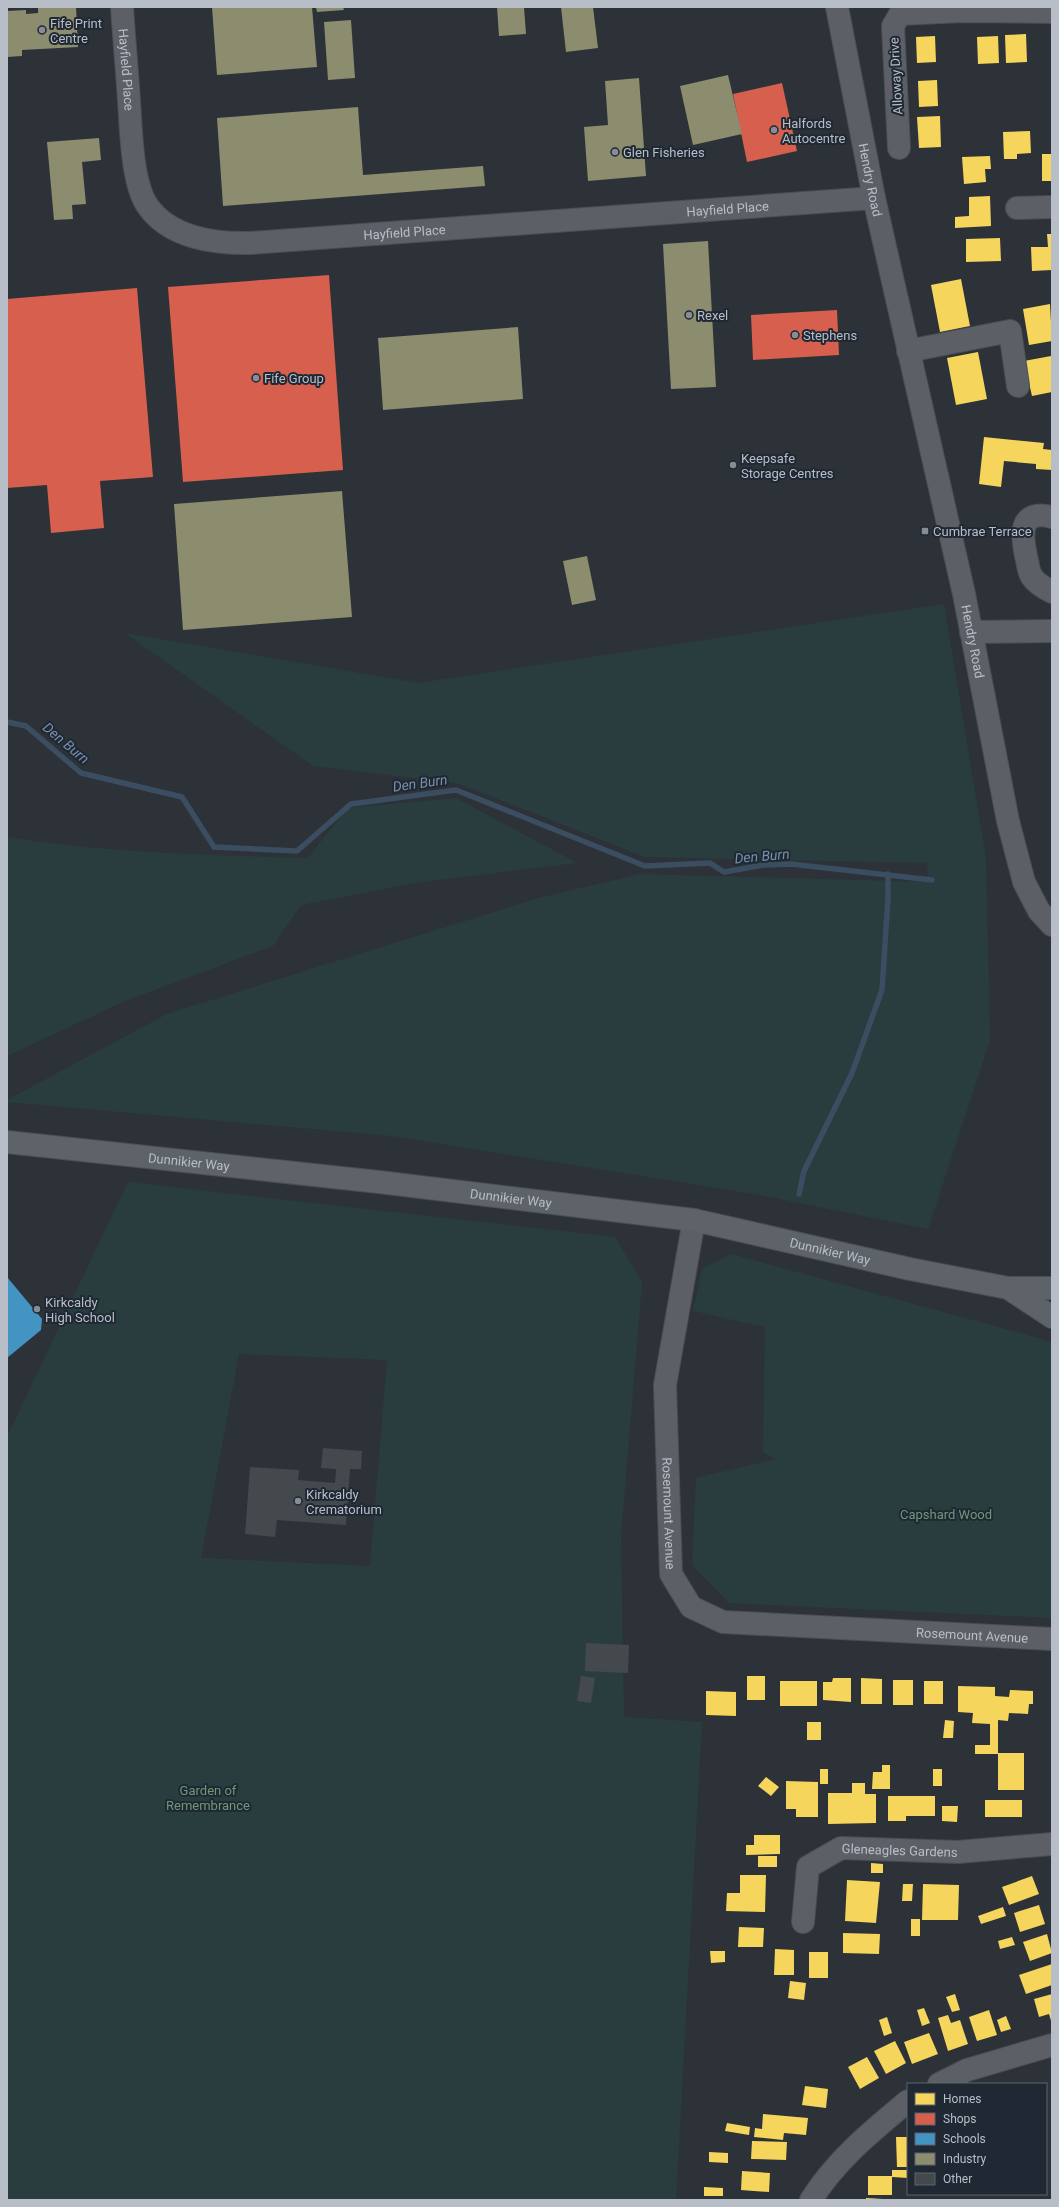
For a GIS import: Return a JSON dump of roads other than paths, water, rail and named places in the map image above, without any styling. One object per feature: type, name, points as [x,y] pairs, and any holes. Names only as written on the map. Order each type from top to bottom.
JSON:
[{"type":"main road","name":"Dunnikier Way","points":[[7,1142],[379,1182],[694,1220],[910,1269],[1008,1288],[1052,1288]]},
{"type":"main road","name":"Dunnikier Way","points":[[1008,1288],[1052,1317]]},
{"type":"street","name":"Hayfield Place","points":[[122,7],[132,139],[138,187],[147,205],[162,221],[197,239],[223,244],[251,243],[874,198]]},
{"type":"street","name":"Hendry Road","points":[[837,7],[874,198],[972,632],[1008,821],[1024,882],[1039,911],[1052,925]]},
{"type":"street","name":"Alloway Drive","points":[[899,148],[893,26],[900,14],[962,11],[1052,12]]},
{"type":"street","points":[[1018,208],[1052,207]]},
{"type":"street","points":[[908,351],[1010,331],[1018,386]]},
{"type":"street","points":[[1052,517],[1039,514],[1029,519],[1024,528],[1023,539],[1029,572],[1044,588],[1052,592]]},
{"type":"street","points":[[972,632],[1052,631]]},
{"type":"street","name":"Rosemount Avenue","points":[[694,1220],[666,1385],[671,1574],[691,1607],[723,1622],[1052,1639]]},
{"type":"street","name":"Gleneagles Gardens","points":[[803,1922],[808,1867],[840,1848],[958,1852],[1052,1844]]},
{"type":"street","points":[[941,2083],[967,2070],[1052,2045]]},
{"type":"street","points":[[811,2200],[822,2183],[855,2146],[907,2102]]},
{"type":"waterway","name":"Den Burn","points":[[7,722],[26,726],[81,773],[182,797],[214,847],[297,851],[351,804],[456,790],[645,866],[710,863],[724,872],[763,865],[791,864],[932,880]]},
{"type":"waterway","points":[[799,1194],[804,1171],[852,1073],[882,990],[888,899],[888,874]]},
{"type":"place","name":"Fife Print Centre","points":[[42,30]]},
{"type":"place","name":"Halfords Autocentre","points":[[774,130]]},
{"type":"place","name":"Glen Fisheries","points":[[615,152]]},
{"type":"place","name":"Rexel","points":[[689,315]]},
{"type":"place","name":"Stephens","points":[[795,335]]},
{"type":"place","name":"Fife Group","points":[[256,378]]},
{"type":"place","name":"Keepsafe Storage Centres","points":[[733,465]]},
{"type":"place","name":"Cumbrae Terrace","points":[[925,531]]},
{"type":"place","name":"Kirkcaldy High School","points":[[37,1309]]},
{"type":"place","name":"Kirkcaldy Crematorium","points":[[298,1501]]},
{"type":"park label","name":"Capshard Wood","points":[[946,1514]]},
{"type":"park label","name":"Garden of Remembrance","points":[[208,1798]]}]
